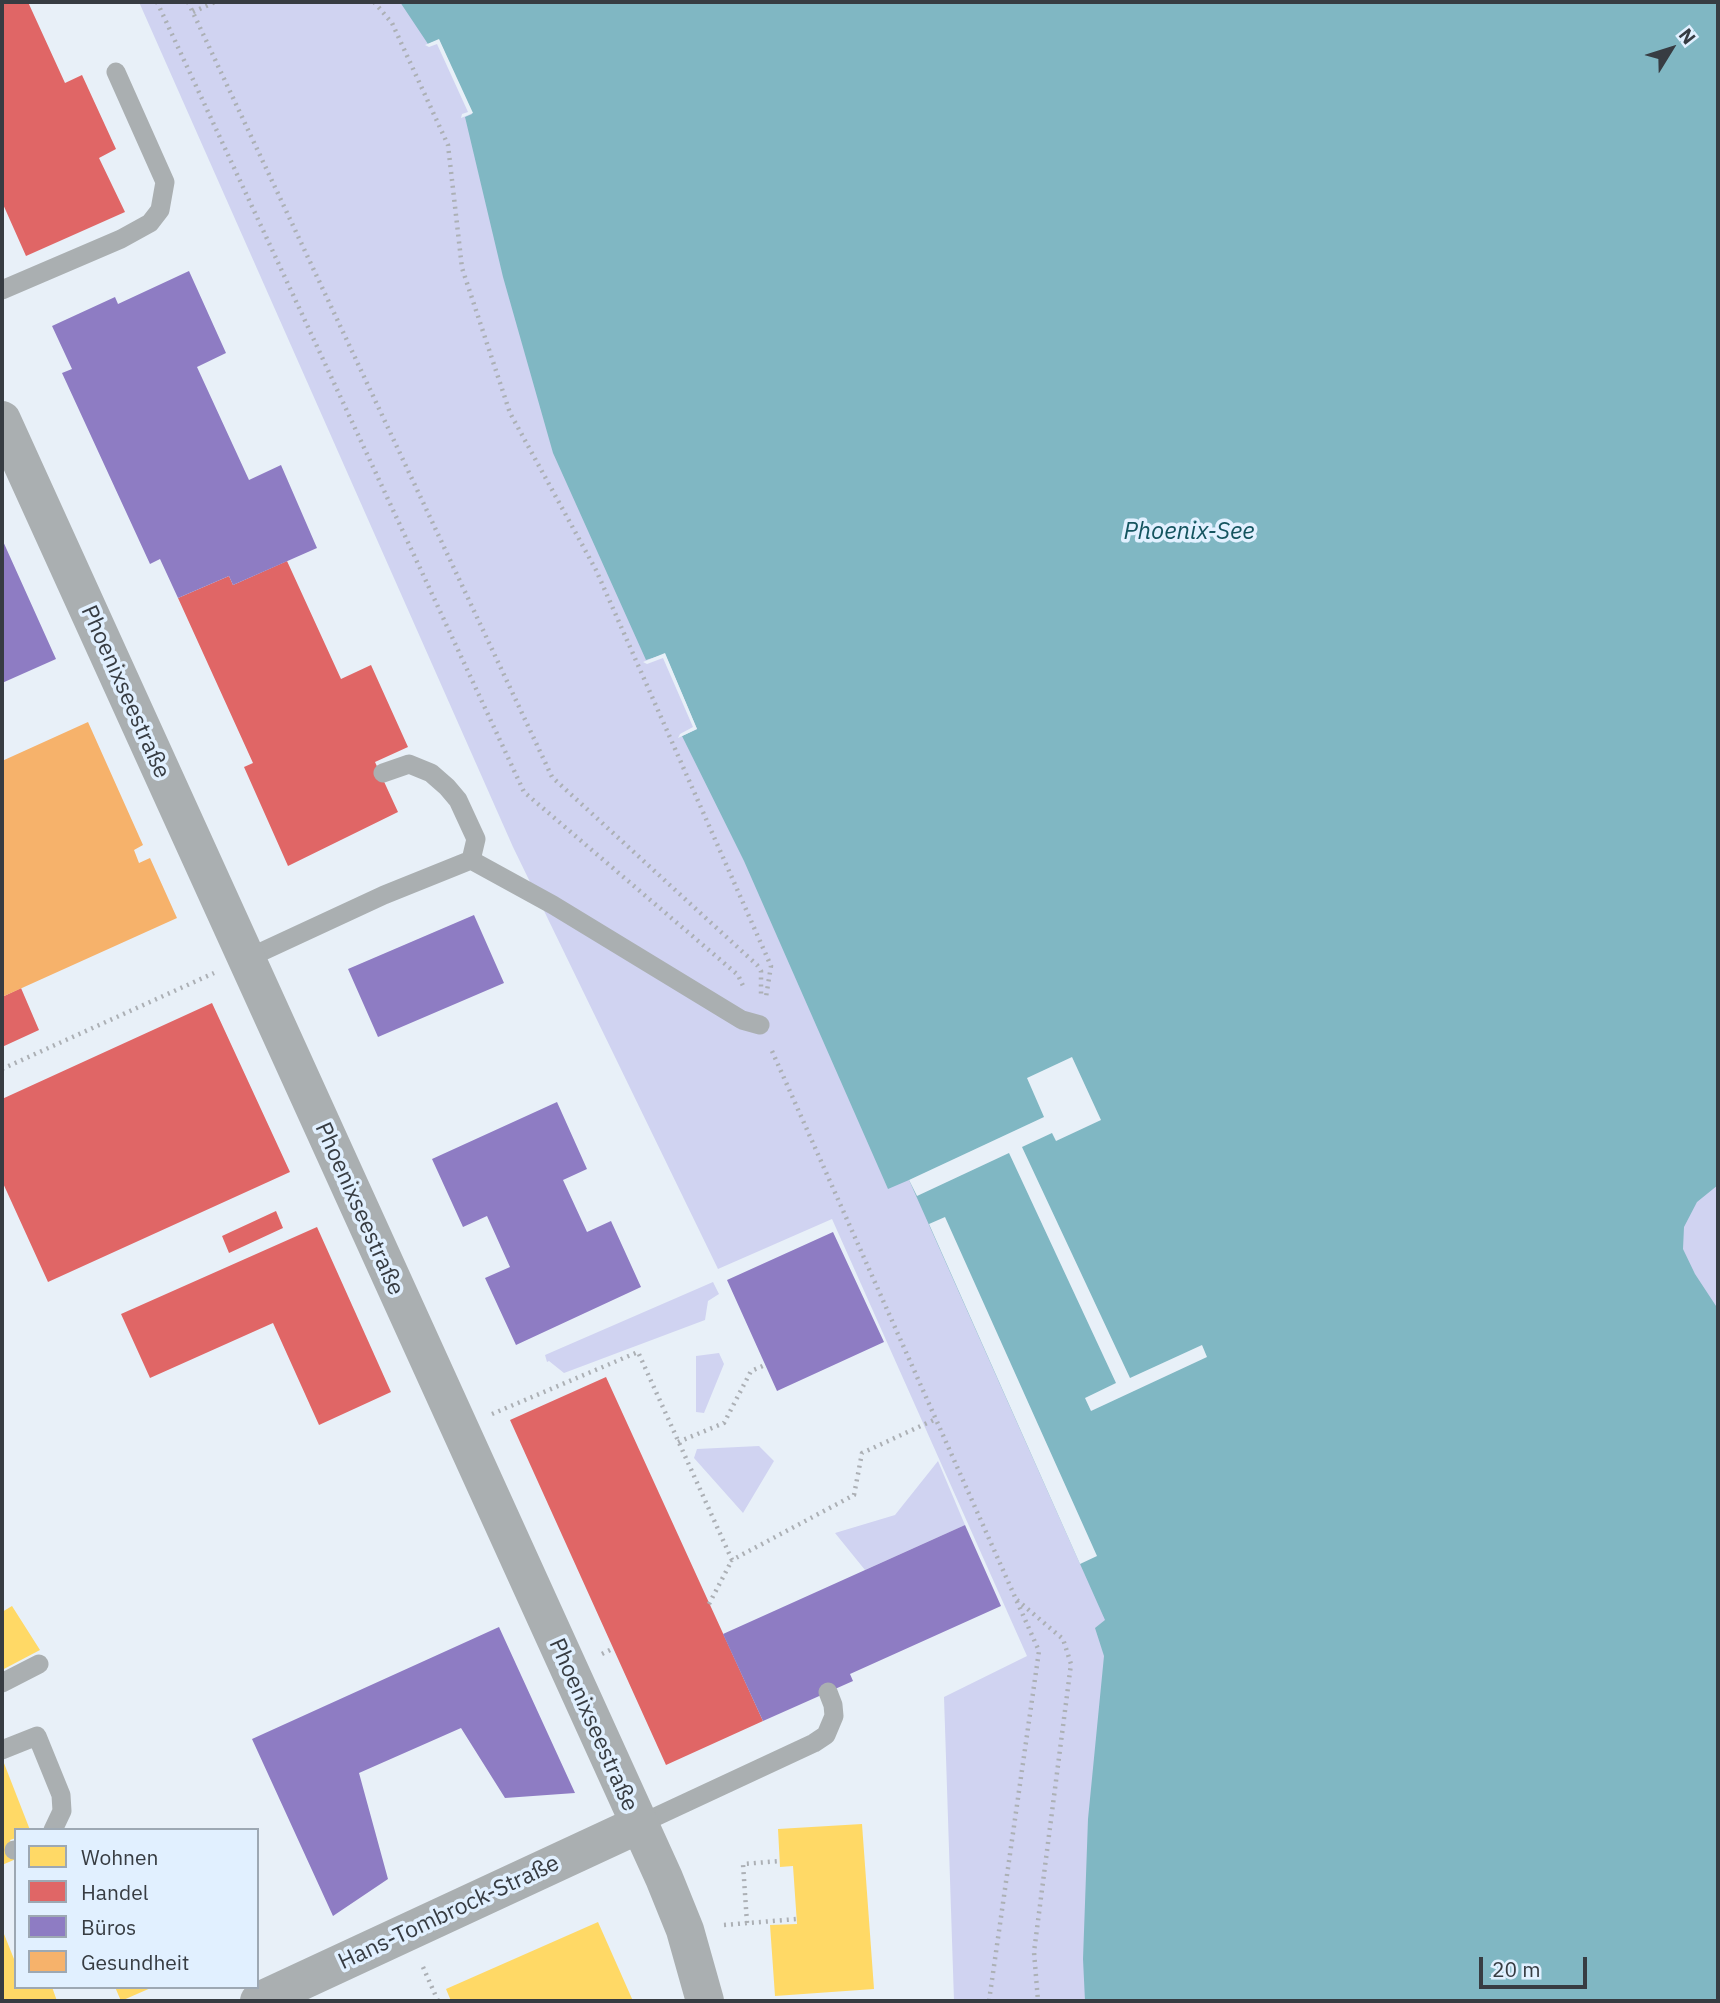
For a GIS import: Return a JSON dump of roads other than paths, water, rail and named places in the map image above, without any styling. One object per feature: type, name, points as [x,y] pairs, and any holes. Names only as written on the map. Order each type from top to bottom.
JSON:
[{"type":"street","name":"Phoenixseestraße","points":[[2,421],[685,1930],[705,2001]]},
{"type":"street","name":"Hans-Tombrock-Straße","points":[[259,2001],[638,1825]]},
{"type":"lane","points":[[2,290],[127,236],[150,223],[160,210],[165,182],[116,72]]},
{"type":"lane","points":[[383,773],[409,764],[431,773],[447,787],[458,800],[476,839],[471,860]]},
{"type":"lane","points":[[246,959],[384,895],[471,860]]},
{"type":"lane","points":[[471,860],[553,905],[742,1020],[761,1025]]},
{"type":"lane","points":[[2,1683],[39,1664]]},
{"type":"lane","points":[[638,1825],[826,1735],[834,1716],[828,1692]]},
{"type":"lane","points":[[2,1750],[37,1736],[61,1795],[62,1811],[53,1828]]},
{"type":"water","name":"Phoenix-See","points":[[400,2],[1718,2],[1718,1185],[1697,1202],[1684,1227],[1683,1249],[1695,1274],[1718,1309],[1718,2001],[1085,2001],[1083,1959],[1088,1819],[1104,1656],[1095,1628],[1105,1620],[909,1180],[888,1189],[744,861],[682,736],[697,729],[665,654],[646,660],[553,453],[503,277],[465,117],[472,114],[439,40],[428,44]]}]
